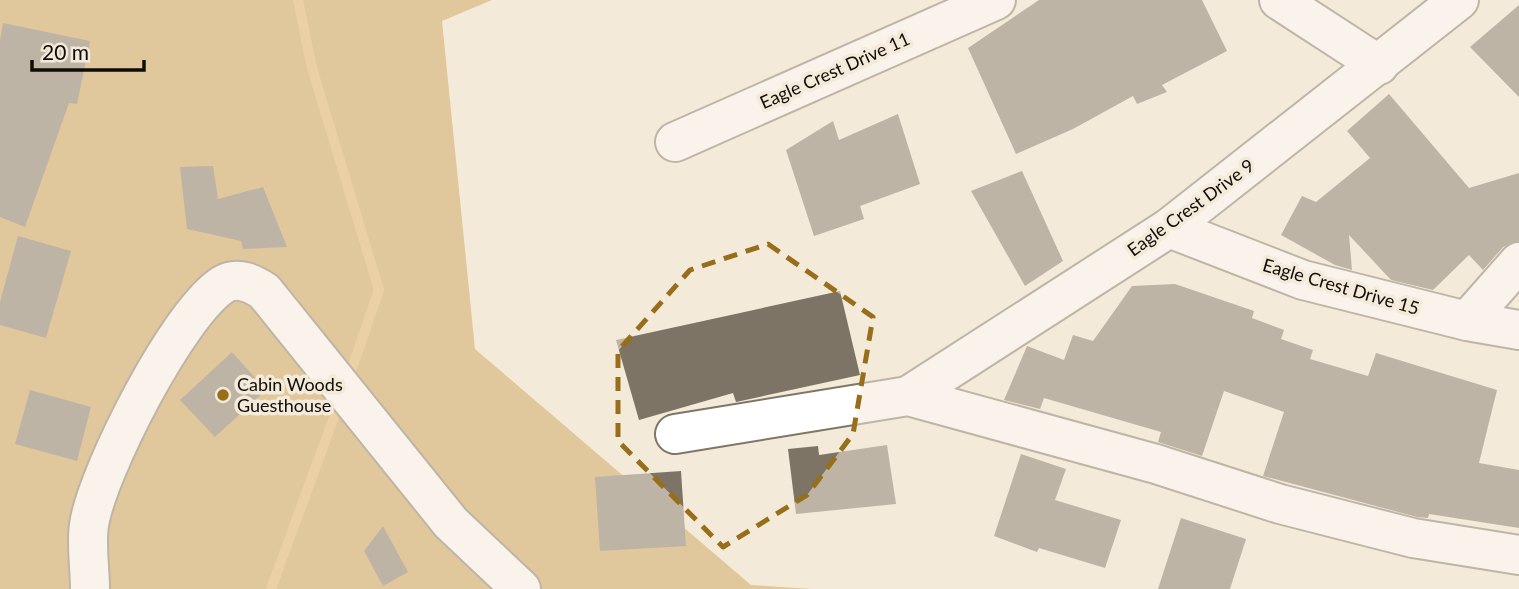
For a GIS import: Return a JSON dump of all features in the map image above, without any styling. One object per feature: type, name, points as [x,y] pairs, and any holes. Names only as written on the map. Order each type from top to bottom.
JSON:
[{"type":"street","name":"Eagle Crest Drive 11","points":[[675,142],[996,0]]},
{"type":"street","points":[[1279,0],[1379,65]]},
{"type":"street","name":"Eagle Crest Drive 9","points":[[908,396],[1169,228],[1459,0]]},
{"type":"street","name":"Eagle Crest Drive 15","points":[[1169,228],[1303,280],[1466,321],[1519,330]]},
{"type":"street","points":[[1466,321],[1519,262]]},
{"type":"street","points":[[90,589],[89,525],[111,454],[165,356],[201,308],[225,283],[239,280],[264,291],[451,523],[521,589]]},
{"type":"street","points":[[675,434],[908,396],[1156,464],[1307,511],[1413,538],[1519,555]]},
{"type":"highlighted area","points":[[768,244],[873,317],[853,434],[807,495],[723,547],[618,441],[618,351],[690,270]]},
{"type":"shaded area","points":[[0,0],[492,0],[442,21],[475,349],[751,585],[813,589],[0,589]]},
{"type":"building","points":[[1039,0],[1202,0],[1227,51],[1162,85],[1167,92],[1137,104],[1133,96],[1073,129],[1016,154],[968,48]]},
{"type":"building","points":[[1519,5],[1519,97],[1470,47]]},
{"type":"building","points":[[3,23],[90,41],[77,104],[69,103],[25,227],[0,217],[0,40]]},
{"type":"building","points":[[1389,94],[1469,188],[1519,173],[1519,241],[1503,247],[1483,270],[1469,255],[1433,290],[1391,280],[1349,235],[1352,270],[1335,265],[1281,235],[1302,196],[1316,202],[1370,158],[1347,131]]},
{"type":"building","points":[[898,114],[920,184],[860,206],[864,219],[814,236],[786,150],[833,121],[839,140]]},
{"type":"building","points":[[213,166],[218,199],[263,187],[287,247],[243,249],[241,241],[187,229],[180,167]]},
{"type":"building","points":[[1022,171],[1063,261],[1025,286],[971,191]]},
{"type":"building","points":[[18,236],[71,251],[46,338],[0,325],[0,302]]},
{"type":"building","points":[[1175,284],[1254,311],[1252,318],[1284,330],[1281,339],[1313,350],[1310,359],[1368,376],[1376,353],[1497,390],[1479,463],[1519,470],[1519,528],[1429,514],[1428,518],[1417,517],[1263,476],[1284,412],[1224,391],[1202,456],[1158,442],[1161,432],[1044,398],[1040,409],[1004,400],[1027,346],[1064,360],[1073,335],[1093,341],[1132,286]]},
{"type":"building","points":[[840,291],[860,375],[736,402],[733,393],[639,420],[616,340]]},
{"type":"building","name":"Cabin Woods Guesthouse","points":[[232,352],[266,390],[215,437],[180,400]]},
{"type":"building","points":[[30,390],[91,407],[77,461],[15,444]]},
{"type":"building","points":[[887,445],[896,504],[796,514],[788,449],[818,446],[819,455]]},
{"type":"building","points":[[1021,454],[1066,469],[1055,500],[1121,520],[1105,568],[1039,548],[1037,552],[994,536]]},
{"type":"building","points":[[681,471],[686,546],[600,551],[595,477]]},
{"type":"building","points":[[1181,518],[1246,539],[1230,589],[1158,589]]},
{"type":"building","points":[[383,526],[408,572],[383,586],[364,551]]},
{"type":"waterway","points":[[298,0],[312,68],[379,290],[348,380]]},
{"type":"waterway","points":[[271,589],[341,398]]},
{"type":"place","name":"Cabin Woods Guesthouse","points":[[223,395]]}]
